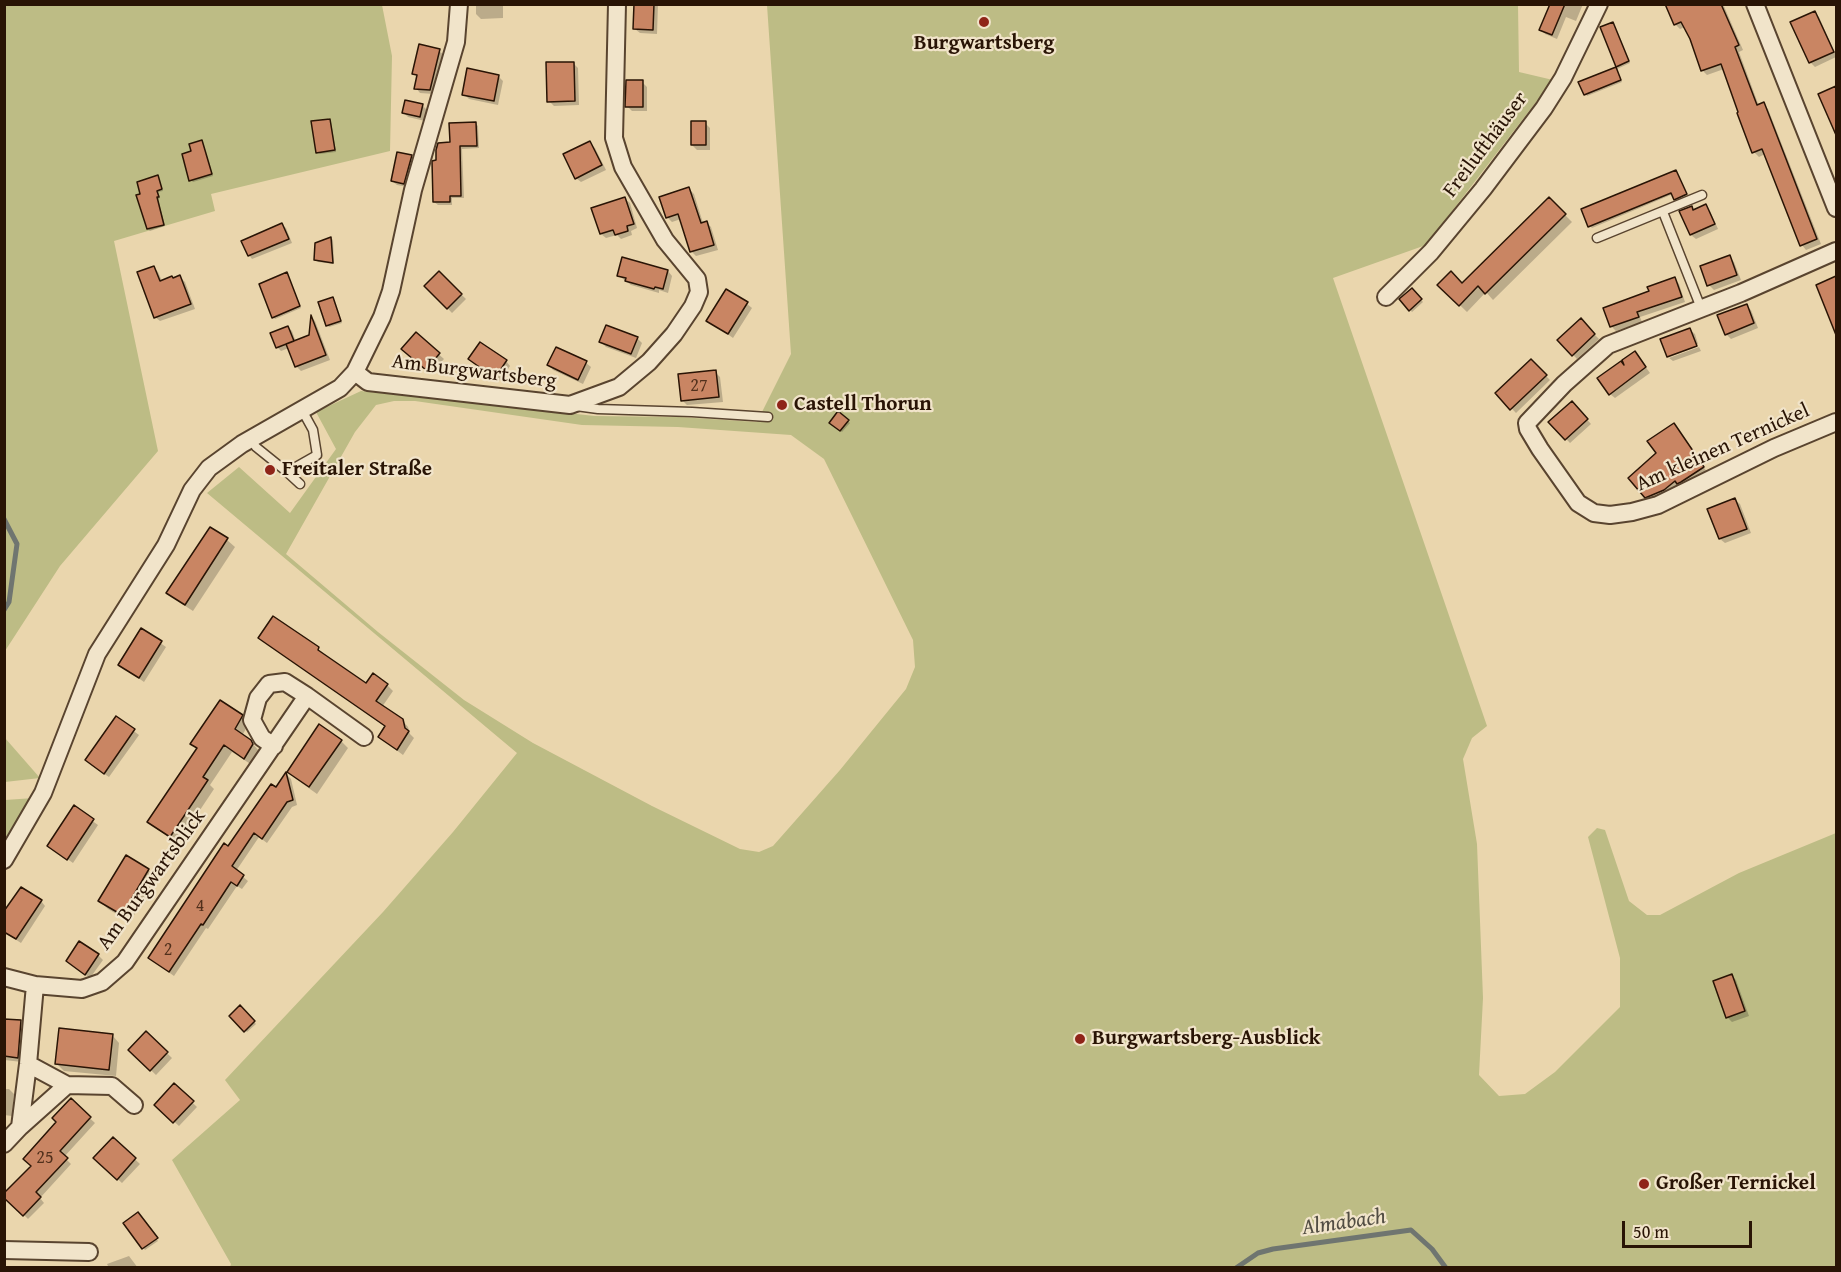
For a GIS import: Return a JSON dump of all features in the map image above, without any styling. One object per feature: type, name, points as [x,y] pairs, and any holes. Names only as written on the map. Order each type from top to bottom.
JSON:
[{"type":"street","points":[[4,860],[43,793],[97,654],[166,545],[192,490],[209,468],[251,440],[340,388],[355,372],[382,317],[391,291],[414,190],[456,42],[459,4]]},
{"type":"street","name":"Am Burgwartsberg","points":[[355,372],[368,382],[570,405],[619,387],[649,362],[674,334],[693,306],[699,292],[697,279],[664,240],[623,167],[614,138],[617,4]]},
{"type":"street","name":"Freilufthäuser","points":[[1386,297],[1431,252],[1483,189],[1544,108],[1563,78],[1599,4]]},
{"type":"street","points":[[1755,4],[1836,208]]},
{"type":"street","name":"Am kleinen Ternickel","points":[[1836,252],[1741,293],[1608,345],[1564,384],[1527,423],[1528,429],[1578,503],[1594,513],[1610,514],[1632,512],[1658,505],[1774,448],[1836,422]]},
{"type":"street","points":[[274,746],[261,738],[252,720],[258,698],[269,684],[285,682],[364,737]]},
{"type":"street","name":"Am Burgwartsblick","points":[[4,977],[35,985],[82,989],[102,982],[125,962],[307,696]]},
{"type":"street","points":[[20,1127],[35,985]]},
{"type":"street","points":[[28,1064],[67,1085],[112,1086],[134,1105]]},
{"type":"street","points":[[4,1144],[67,1085]]},
{"type":"street","points":[[4,1250],[89,1252]]},
{"type":"lane","points":[[1597,238],[1702,195]]},
{"type":"lane","points":[[1663,212],[1701,308]]},
{"type":"lane","points":[[570,405],[598,409],[768,417]]},
{"type":"lane","points":[[287,472],[317,455],[313,430],[302,410]]},
{"type":"lane","points":[[251,440],[256,447],[300,483]]},
{"type":"shaded area","points":[[5,5],[382,5],[392,56],[390,151],[211,194],[215,211],[114,241],[158,451],[60,566],[5,651]]},
{"type":"shaded area","points":[[767,5],[1518,5],[1519,72],[1553,80],[1426,245],[1333,278],[1487,726],[1472,738],[1463,759],[1477,844],[1483,998],[1479,1075],[1499,1096],[1525,1094],[1555,1072],[1620,1007],[1620,958],[1588,837],[1597,828],[1605,830],[1629,901],[1647,915],[1660,915],[1739,873],[1836,833],[1836,1267],[230,1267],[231,1264],[172,1160],[240,1100],[225,1080],[383,912],[453,832],[517,753],[207,493],[239,467],[290,513],[336,449],[316,412],[361,391],[595,416],[679,417],[757,422],[791,354]],"holes":[[[394,401],[415,401],[582,425],[678,427],[791,435],[824,459],[913,640],[915,667],[906,689],[840,770],[773,846],[759,852],[740,849],[652,806],[533,743],[464,700],[378,632],[286,554],[355,432],[376,405]]]},
{"type":"shaded area","points":[[5,738],[40,778],[5,782]]},
{"type":"shaded area","points":[[34,798],[5,838],[5,800]]},
{"type":"building","points":[[634,4],[654,4],[653,30],[633,29]]},
{"type":"building","points":[[1550,4],[1565,4],[1552,35],[1539,30]]},
{"type":"building","points":[[1665,4],[1721,4],[1739,45],[1735,47],[1757,105],[1764,102],[1817,239],[1800,246],[1762,149],[1752,153],[1721,64],[1701,71],[1690,39],[1681,22],[1674,25]]},
{"type":"building","points":[[1815,11],[1834,52],[1809,63],[1790,22]]},
{"type":"building","points":[[1613,22],[1629,61],[1616,67],[1600,27]]},
{"type":"building","points":[[419,44],[440,49],[430,90],[414,89],[417,75],[412,74]]},
{"type":"building","points":[[546,62],[574,62],[575,101],[547,102]]},
{"type":"building","points":[[1616,67],[1621,80],[1584,95],[1578,82]]},
{"type":"building","points":[[467,68],[499,75],[494,101],[462,95]]},
{"type":"building","points":[[626,80],[643,80],[643,107],[625,107]]},
{"type":"building","points":[[1836,86],[1836,135],[1818,94]]},
{"type":"building","points":[[405,100],[423,104],[420,117],[402,113]]},
{"type":"building","points":[[330,119],[335,150],[316,153],[311,121]]},
{"type":"building","points":[[691,121],[706,121],[706,145],[691,145]]},
{"type":"building","points":[[476,122],[477,146],[460,146],[461,196],[450,196],[450,202],[433,202],[432,161],[436,160],[438,143],[450,142],[449,123]]},
{"type":"building","points":[[202,140],[212,174],[189,181],[182,154],[191,151],[189,144]]},
{"type":"building","points":[[590,141],[602,165],[575,179],[563,154]]},
{"type":"building","points":[[397,152],[412,155],[404,184],[391,181]]},
{"type":"building","points":[[1676,170],[1687,194],[1674,200],[1671,193],[1588,227],[1581,209]]},
{"type":"building","points":[[158,175],[162,189],[157,191],[159,197],[157,197],[164,225],[147,229],[136,195],[140,194],[137,182]]},
{"type":"building","points":[[689,187],[701,223],[707,221],[714,245],[690,252],[678,214],[666,218],[659,197]]},
{"type":"building","points":[[625,197],[634,224],[627,226],[628,231],[615,235],[613,230],[600,234],[591,208]]},
{"type":"building","points":[[1549,197],[1566,214],[1485,294],[1478,286],[1459,306],[1437,285],[1451,271],[1462,283]]},
{"type":"building","points":[[1706,204],[1715,224],[1690,235],[1679,211],[1692,206],[1693,210]]},
{"type":"building","points":[[282,223],[289,239],[248,256],[241,241]]},
{"type":"building","points":[[331,237],[333,263],[314,260],[315,243]]},
{"type":"building","points":[[1730,255],[1737,275],[1707,286],[1700,266]]},
{"type":"building","points":[[622,257],[668,270],[663,289],[655,287],[654,289],[625,281],[626,278],[617,276]]},
{"type":"building","points":[[154,266],[160,281],[180,275],[191,304],[154,318],[137,272]]},
{"type":"building","points":[[439,271],[462,294],[447,309],[424,286]]},
{"type":"building","points":[[287,272],[300,306],[272,318],[259,284]]},
{"type":"building","points":[[1836,276],[1836,335],[1816,285]]},
{"type":"building","points":[[1675,277],[1682,297],[1637,312],[1639,317],[1610,327],[1603,308],[1649,291],[1647,287]]},
{"type":"building","points":[[1412,288],[1422,299],[1409,311],[1399,299]]},
{"type":"building","points":[[726,289],[748,302],[728,334],[706,321]]},
{"type":"building","points":[[333,297],[341,321],[326,326],[318,302]]},
{"type":"building","points":[[1747,304],[1754,323],[1725,335],[1717,315]]},
{"type":"building","points":[[311,315],[326,355],[295,367],[286,344],[309,335]]},
{"type":"building","points":[[1581,318],[1595,334],[1572,356],[1557,340]]},
{"type":"building","points":[[606,325],[638,337],[631,354],[599,342]]},
{"type":"building","points":[[288,326],[294,341],[276,348],[270,333]]},
{"type":"building","points":[[1690,328],[1697,346],[1667,357],[1660,339]]},
{"type":"building","points":[[416,332],[440,353],[426,370],[401,349]]},
{"type":"building","points":[[480,342],[507,360],[495,378],[468,359]]},
{"type":"building","points":[[556,347],[587,361],[578,380],[547,365]]},
{"type":"building","points":[[1635,351],[1646,367],[1609,395],[1597,378],[1621,361],[1624,365],[1622,360]]},
{"type":"building","points":[[1531,359],[1547,375],[1510,410],[1495,393]]},
{"type":"building","points":[[716,370],[719,397],[681,401],[678,374]]},
{"type":"building","points":[[1572,401],[1588,419],[1565,440],[1548,422]]},
{"type":"building","points":[[838,411],[849,420],[840,431],[829,423]]},
{"type":"building","points":[[1674,423],[1704,467],[1681,482],[1677,484],[1675,481],[1664,490],[1645,498],[1628,478],[1656,453],[1647,441]]},
{"type":"building","points":[[1735,498],[1747,529],[1719,539],[1707,509]]},
{"type":"building","points":[[210,527],[228,538],[185,605],[166,593]]},
{"type":"building","points":[[273,616],[366,683],[373,673],[388,684],[376,701],[403,719],[405,728],[409,731],[397,750],[378,737],[385,726],[258,638]]},
{"type":"building","points":[[141,628],[162,641],[139,678],[118,665]]},
{"type":"building","points":[[220,700],[243,715],[235,729],[253,744],[244,759],[224,745],[203,777],[208,780],[170,837],[147,822],[197,748],[190,744]]},
{"type":"building","points":[[116,716],[135,729],[104,774],[85,760]]},
{"type":"building","points":[[319,724],[342,740],[309,787],[287,772]]},
{"type":"building","points":[[286,772],[293,800],[287,802],[262,839],[254,833],[232,866],[244,875],[237,886],[231,882],[169,972],[148,958],[224,843],[228,846],[271,784],[276,787]]},
{"type":"building","points":[[74,805],[94,819],[67,860],[47,846]]},
{"type":"building","points":[[126,855],[149,869],[122,915],[98,901]]},
{"type":"building","points":[[21,887],[42,900],[16,939],[4,932],[4,911]]},
{"type":"building","points":[[79,941],[99,954],[85,975],[66,961]]},
{"type":"building","points":[[1732,974],[1745,1011],[1726,1018],[1713,981]]},
{"type":"building","points":[[240,1005],[255,1021],[244,1032],[229,1016]]},
{"type":"building","points":[[4,1019],[21,1020],[18,1058],[4,1056]]},
{"type":"building","points":[[59,1028],[113,1034],[109,1070],[55,1064]]},
{"type":"building","points":[[146,1031],[168,1052],[150,1071],[128,1050]]},
{"type":"building","points":[[174,1083],[194,1101],[173,1123],[154,1105]]},
{"type":"building","points":[[71,1098],[91,1117],[60,1151],[68,1158],[36,1192],[41,1197],[23,1216],[4,1198],[4,1193],[31,1166],[23,1159],[56,1122],[52,1118]]},
{"type":"building","points":[[113,1137],[136,1158],[117,1180],[93,1158]]},
{"type":"building","points":[[138,1212],[158,1238],[142,1249],[123,1223]]},
{"type":"waterway","points":[[4,519],[17,544],[9,602],[4,610]]},
{"type":"waterway","name":"Almabach","points":[[1236,1268],[1258,1253],[1273,1249],[1411,1230],[1432,1249],[1446,1268]]},
{"type":"place","name":"Burgwartsberg","points":[[984,22]]},
{"type":"place","name":"Castell Thorun","points":[[782,405]]},
{"type":"place","name":"Freitaler Straße","points":[[270,470]]},
{"type":"place","name":"Burgwartsberg-Ausblick","points":[[1080,1039]]},
{"type":"place","name":"Großer Ternickel","points":[[1644,1184]]}]
